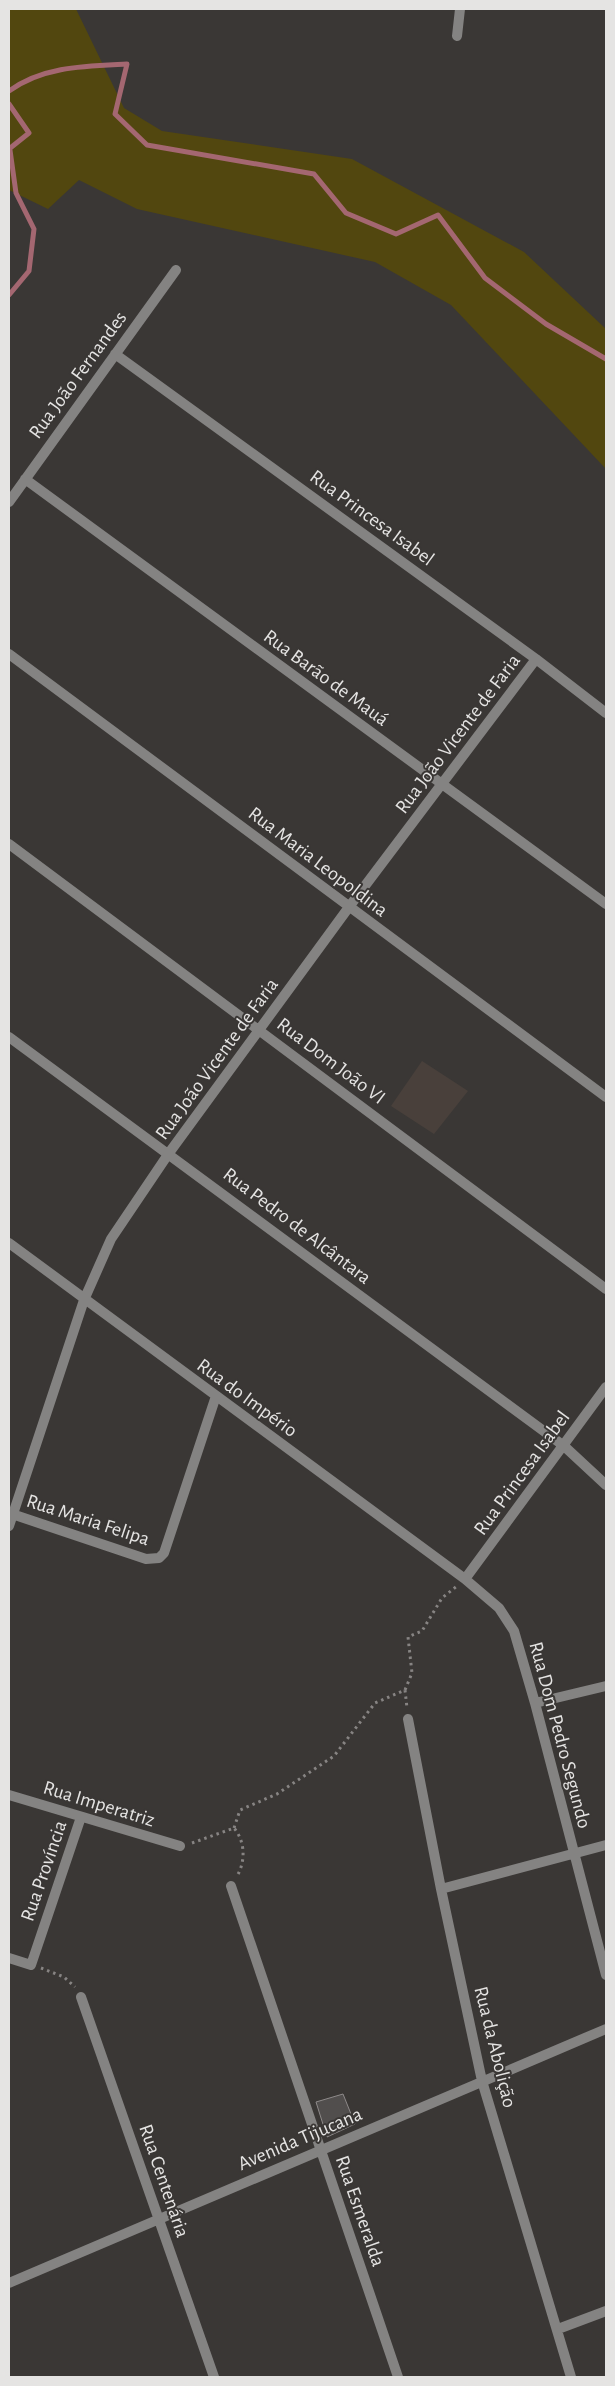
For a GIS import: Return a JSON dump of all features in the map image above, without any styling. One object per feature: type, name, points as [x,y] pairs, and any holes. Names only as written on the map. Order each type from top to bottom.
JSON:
[{"type":"street","points":[[457,36],[460,9]]},
{"type":"street","name":"Rua João Fernandes","points":[[9,502],[176,270]]},
{"type":"street","name":"Rua Princesa Isabel","points":[[116,354],[606,712]]},
{"type":"street","name":"Rua Barão de Mauá","points":[[25,478],[606,904]]},
{"type":"street","name":"Rua Maria Leopoldina","points":[[9,654],[606,1097]]},
{"type":"street","name":"Rua João Vicente de Faria","points":[[9,1526],[11,1513],[84,1300],[111,1239],[169,1153],[536,659]]},
{"type":"street","name":"Rua Dom João VI","points":[[9,844],[606,1289]]},
{"type":"street","name":"Rua Pedro de Alcântara","points":[[9,1037],[169,1153],[564,1446],[606,1484]]},
{"type":"street","name":"Rua do Império","points":[[9,1243],[465,1580]]},
{"type":"street","name":"Rua Princesa Isabel","points":[[465,1580],[606,1387]]},
{"type":"street","name":"Rua Maria Felipa","points":[[11,1513],[151,1560],[159,1558],[164,1553],[216,1396]]},
{"type":"street","name":"Rua Dom Pedro Segundo","points":[[465,1580],[499,1608],[510,1622],[535,1703],[606,1976]]},
{"type":"street","points":[[535,1703],[606,1686]]},
{"type":"street","name":"Rua da Abolição","points":[[408,1719],[441,1890],[482,2081],[571,2377]]},
{"type":"street","name":"Rua Imperatriz","points":[[9,1795],[180,1846]]},
{"type":"street","name":"Rua Província","points":[[31,1965],[81,1817]]},
{"type":"street","points":[[441,1890],[606,1845]]},
{"type":"street","name":"Rua Esmeralda","points":[[231,1886],[398,2377]]},
{"type":"street","points":[[9,1958],[31,1965]]},
{"type":"street","name":"Rua Centenária","points":[[81,1998],[214,2377]]},
{"type":"street","name":"Avenida Tijucana","points":[[9,2282],[606,2029]]},
{"type":"street","points":[[558,2329],[606,2311]]},
{"type":"path","points":[[234,1828],[240,1810],[277,1794],[334,1756],[375,1703],[404,1690],[412,1673],[408,1637],[422,1631],[442,1598],[465,1580]]},
{"type":"path","points":[[180,1846],[234,1828]]},
{"type":"path","points":[[231,1886],[242,1868],[243,1854],[240,1835],[234,1828]]},
{"type":"path","points":[[31,1965],[64,1977],[74,1986],[81,1998]]},
{"type":"shaded area","points":[[9,9],[76,9],[124,108],[162,131],[352,159],[524,252],[606,329],[606,469],[451,305],[375,262],[137,209],[79,180],[48,209],[9,190]]},
{"type":"shaded area","points":[[422,1061],[468,1091],[434,1134],[391,1106]]},
{"type":"building","points":[[343,2094],[355,2124],[327,2137],[316,2102]]},
{"type":"waterway","points":[[9,91],[22,83],[50,72],[81,67],[127,64],[115,114],[147,145],[314,174],[346,213],[396,234],[438,215],[485,278],[546,324],[606,359]]},
{"type":"waterway","points":[[9,104],[29,133],[9,149]]},
{"type":"waterway","points":[[9,295],[29,271],[34,229],[16,193],[10,150]]}]
